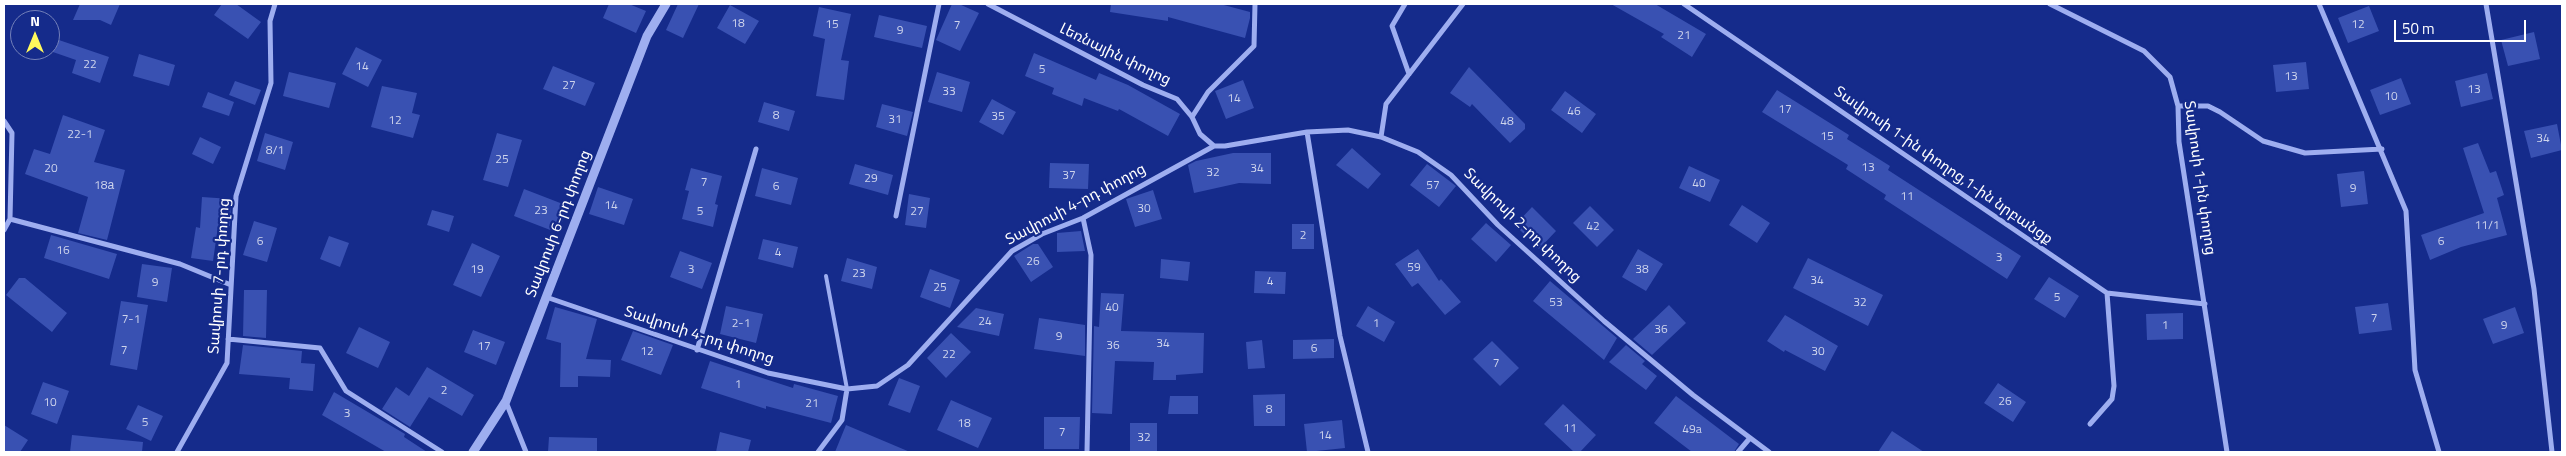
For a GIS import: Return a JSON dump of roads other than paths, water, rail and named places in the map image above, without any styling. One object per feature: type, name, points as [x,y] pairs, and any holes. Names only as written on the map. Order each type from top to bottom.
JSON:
[{"type":"street","name":"Տավրոսի 7-րդ փողոց","points":[[177,452],[226,363],[236,196],[271,82],[270,20],[275,4]]},
{"type":"street","name":"Տավրոսի 6-րդ փողոց","points":[[473,452],[506,401],[647,36],[666,4]]},
{"type":"street","points":[[896,216],[939,4]]},
{"type":"street","name":"Լեռնային փողոց","points":[[988,4],[1143,85],[1177,99],[1192,117],[1200,134],[1214,146]]},
{"type":"street","points":[[1192,117],[1208,92],[1254,46],[1255,4]]},
{"type":"street","points":[[1405,4],[1392,26],[1409,74]]},
{"type":"street","points":[[1381,138],[1386,104],[1463,4]]},
{"type":"street","name":"Տավրոսի 1-ին փողոց,1-ին նրբանցք","points":[[1684,4],[2107,293],[2205,304]]},
{"type":"street","name":"Տավրոսի 1-ին փողոց","points":[[2050,4],[2144,51],[2170,77],[2178,106],[2179,142],[2228,452]]},
{"type":"street","points":[[2319,4],[2382,149],[2406,211],[2415,370],[2439,452]]},
{"type":"street","points":[[2486,4],[2534,289],[2552,452]]},
{"type":"street","points":[[2178,106],[2208,106],[2263,141],[2305,153],[2382,149]]},
{"type":"street","points":[[4,121],[12,133],[10,219],[4,230]]},
{"type":"street","name":"Տավրոսի 2-րդ փողոց","points":[[1214,146],[1225,146],[1307,132],[1348,130],[1381,138],[1418,152],[1451,175],[1498,225],[1604,321],[1693,395],[1769,452]]},
{"type":"street","points":[[1307,132],[1340,336],[1368,452]]},
{"type":"street","name":"Տավրոսի 4-րդ փողոց","points":[[545,297],[768,373],[847,389],[877,386],[908,365],[1012,251],[1042,234],[1083,218],[1214,146]]},
{"type":"street","points":[[697,350],[756,149]]},
{"type":"street","points":[[1083,218],[1092,255],[1087,452]]},
{"type":"street","points":[[10,219],[180,264],[231,284]]},
{"type":"street","points":[[2090,424],[2112,399],[2114,386],[2107,293]]},
{"type":"street","points":[[228,339],[320,348],[346,392],[442,452]]},
{"type":"street","points":[[818,452],[842,420],[847,389]]},
{"type":"street","points":[[506,401],[526,452]]},
{"type":"street","points":[[1738,452],[1750,438]]},
{"type":"lane","points":[[826,276],[847,389]]}]
